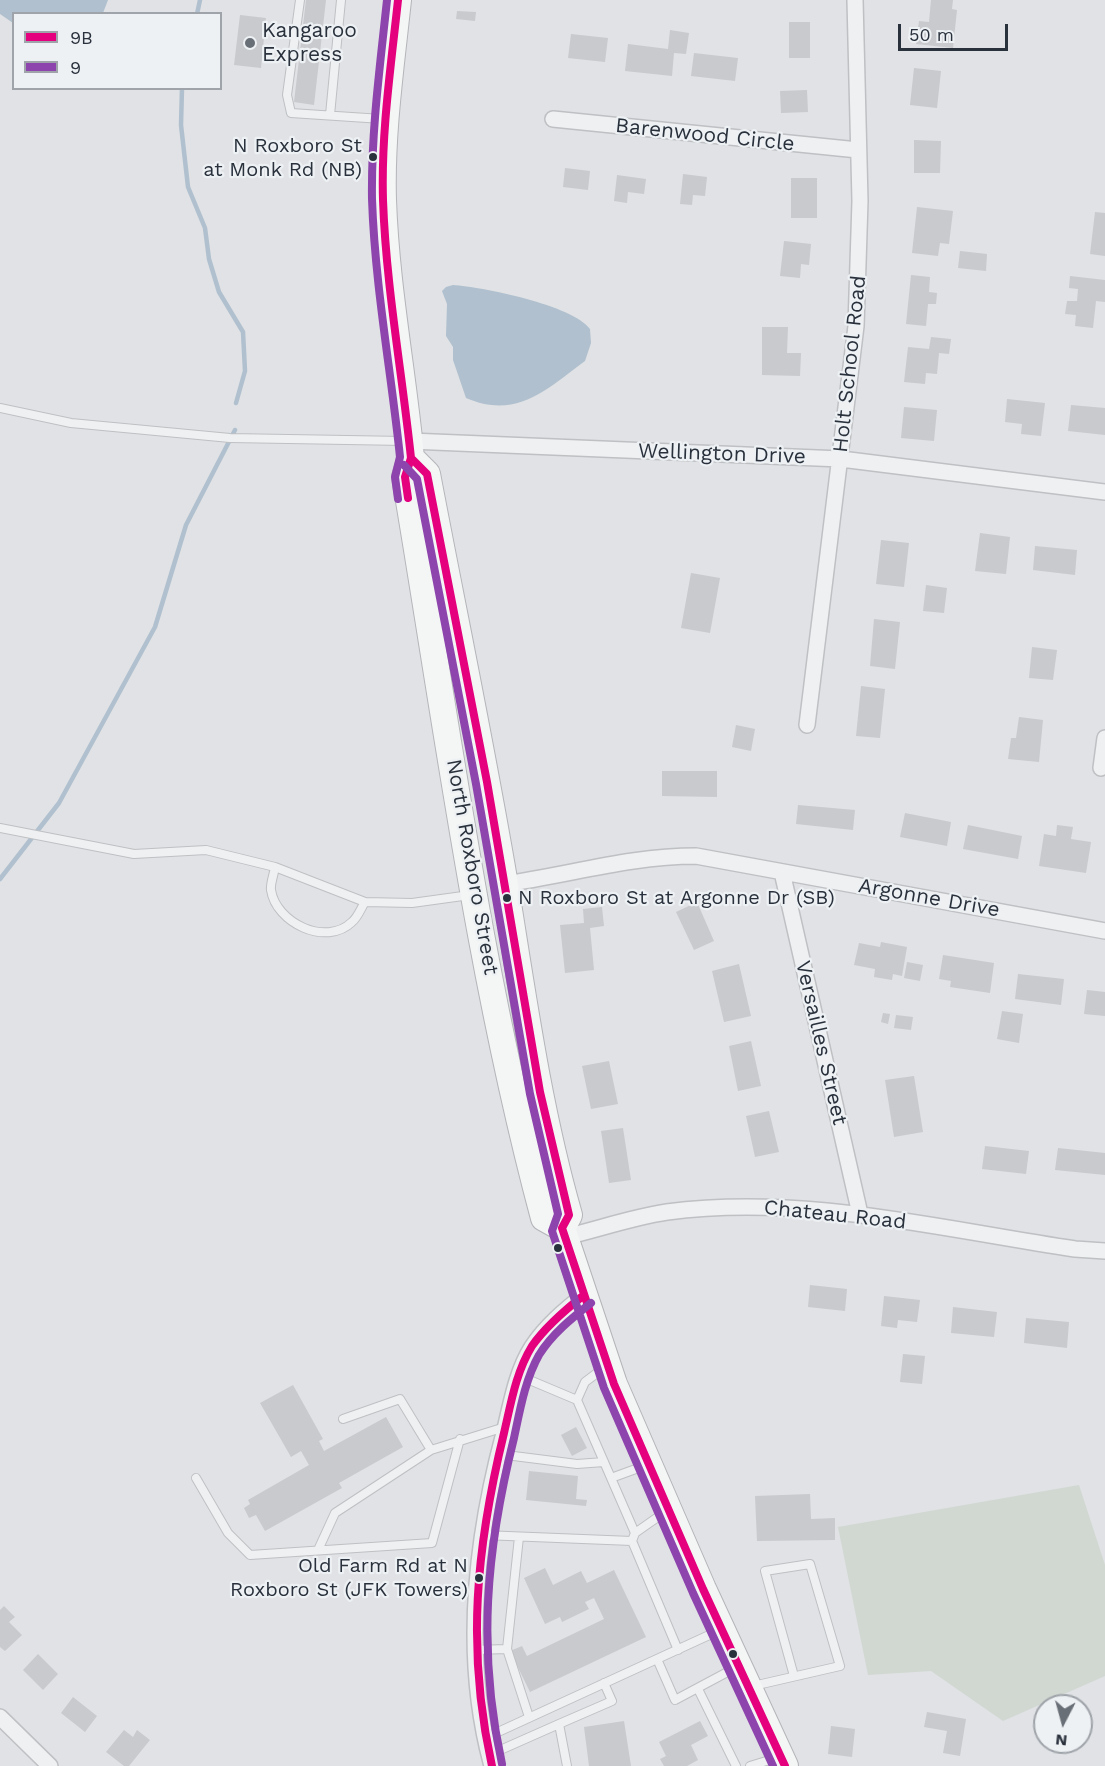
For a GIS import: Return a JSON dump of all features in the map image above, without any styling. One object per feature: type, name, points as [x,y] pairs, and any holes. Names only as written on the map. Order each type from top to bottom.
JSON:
[{"type":"highway","name":"North Roxboro Street","points":[[398,0],[387,119],[383,198],[386,259],[410,450],[405,477],[474,895],[525,1146],[544,1218],[564,1232]]},
{"type":"highway","name":"North Roxboro Street","points":[[410,450],[427,474],[504,884],[525,1022],[556,1172],[568,1215],[564,1232],[608,1365],[648,1464],[783,1761]]},
{"type":"highway","points":[[452,754],[465,763],[487,877],[504,884]]},
{"type":"highway","points":[[474,895],[492,910],[509,997],[525,1022]]},
{"type":"street","name":"Holt School Road","points":[[807,725],[841,459],[860,271],[854,0]]},
{"type":"street","name":"Barenwood Circle","points":[[553,119],[858,150]]},
{"type":"street","name":"Wellington Drive","points":[[410,450],[841,459],[1105,492]]},
{"type":"street","points":[[1101,768],[1105,738]]},
{"type":"street","name":"Argonne Drive","points":[[504,884],[549,878],[609,864],[668,856],[709,857],[783,873],[1105,931]]},
{"type":"street","name":"Versailles Street","points":[[783,873],[860,1214]]},
{"type":"street","name":"Chateau Road","points":[[564,1232],[665,1212],[801,1208],[860,1214],[994,1237],[1105,1251]]},
{"type":"street","points":[[491,1760],[485,1738],[474,1650],[475,1595],[498,1454],[520,1376],[532,1347],[542,1334],[584,1295]]},
{"type":"street","points":[[0,1717],[50,1766]]},
{"type":"lane","points":[[300,0],[287,95],[291,113],[387,119]]},
{"type":"lane","points":[[330,115],[341,0]]},
{"type":"lane","points":[[0,408],[71,423],[230,438],[410,450]]},
{"type":"lane","points":[[0,828],[134,854],[206,849],[275,867],[365,902],[412,903],[474,895]]},
{"type":"lane","points":[[275,867],[271,890],[282,915],[301,928],[331,932],[352,923],[365,902]]},
{"type":"lane","points":[[577,1401],[585,1382],[608,1365]]},
{"type":"lane","points":[[520,1376],[577,1401],[611,1478],[678,1650]]},
{"type":"lane","points":[[343,1419],[400,1399],[431,1450]]},
{"type":"lane","points":[[318,1550],[335,1513],[431,1450],[460,1439],[505,1427]]},
{"type":"lane","points":[[196,1478],[228,1533],[250,1555],[432,1543],[460,1439]]},
{"type":"lane","points":[[498,1454],[577,1464],[604,1462]]},
{"type":"lane","points":[[611,1478],[648,1464]]},
{"type":"lane","points":[[483,1535],[634,1537],[668,1510]]},
{"type":"lane","points":[[519,1537],[507,1649],[509,1663],[530,1717]]},
{"type":"lane","points":[[657,1659],[675,1700],[698,1689],[743,1676],[794,1677],[840,1666],[810,1564],[765,1571],[794,1677]]},
{"type":"lane","points":[[485,1738],[722,1629]]},
{"type":"lane","points":[[474,1650],[507,1649]]},
{"type":"lane","points":[[491,1760],[559,1724],[612,1701],[604,1683]]},
{"type":"lane","points":[[698,1689],[736,1766]]},
{"type":"lane","points":[[559,1724],[567,1766]]},
{"type":"lane","points":[[750,1766],[783,1761]]},
{"type":"shaded area","points":[[1079,1485],[1105,1565],[1105,1676],[1064,1694],[1033,1694],[1033,1708],[1003,1721],[931,1671],[868,1675],[838,1527]]},
{"type":"water","points":[[0,0],[108,0],[103,12],[12,12],[12,22],[0,14]]},
{"type":"water","points":[[453,285],[484,289],[526,299],[566,312],[580,320],[590,329],[591,343],[585,361],[544,391],[516,403],[484,404],[466,398],[453,360],[453,347],[446,336],[447,304],[442,291]]},
{"type":"building","points":[[306,0],[326,0],[314,105],[294,102]]},
{"type":"building","points":[[931,0],[953,0],[952,9],[957,10],[953,48],[916,44],[919,21],[929,22]]},
{"type":"building","points":[[457,11],[476,12],[475,21],[456,19]]},
{"type":"building","points":[[240,15],[266,18],[261,68],[234,65]]},
{"type":"building","points":[[789,22],[810,22],[810,58],[789,58]]},
{"type":"building","points":[[670,30],[689,33],[686,54],[674,53],[672,76],[625,71],[628,44],[668,49]]},
{"type":"building","points":[[571,34],[608,38],[605,62],[568,58]]},
{"type":"building","points":[[694,53],[738,58],[735,81],[691,76]]},
{"type":"building","points":[[914,68],[941,71],[937,108],[910,105]]},
{"type":"building","points":[[807,90],[808,112],[781,113],[780,91]]},
{"type":"building","points":[[914,140],[941,141],[940,173],[914,173]]},
{"type":"building","points":[[565,168],[590,171],[588,190],[563,187]]},
{"type":"building","points":[[683,174],[707,177],[705,196],[693,195],[692,205],[680,204]]},
{"type":"building","points":[[617,175],[646,179],[644,194],[628,192],[627,203],[614,201]]},
{"type":"building","points":[[791,178],[817,178],[817,218],[791,218]]},
{"type":"building","points":[[917,207],[953,211],[949,244],[940,243],[938,256],[912,253]]},
{"type":"building","points":[[1095,212],[1105,213],[1105,256],[1090,254]]},
{"type":"building","points":[[784,241],[811,244],[809,265],[801,264],[800,278],[780,276]]},
{"type":"building","points":[[960,251],[987,254],[986,271],[958,268]]},
{"type":"building","points":[[911,275],[930,277],[929,292],[937,293],[936,304],[928,304],[926,326],[906,324]]},
{"type":"building","points":[[1070,276],[1105,280],[1105,302],[1096,301],[1093,328],[1075,326],[1076,315],[1065,314],[1067,301],[1077,301],[1078,289],[1069,288]]},
{"type":"building","points":[[762,327],[788,327],[787,353],[801,353],[800,376],[762,375]]},
{"type":"building","points":[[931,337],[951,339],[949,354],[939,353],[937,374],[926,373],[925,384],[904,382],[908,347],[929,349]]},
{"type":"building","points":[[1007,399],[1045,403],[1041,436],[1021,434],[1022,424],[1005,422]]},
{"type":"building","points":[[1071,405],[1105,408],[1105,435],[1068,431]]},
{"type":"building","points":[[904,407],[937,410],[934,441],[901,438]]},
{"type":"building","points":[[980,533],[1010,537],[1006,574],[975,571]]},
{"type":"building","points":[[881,540],[909,543],[904,587],[876,584]]},
{"type":"building","points":[[1035,546],[1077,550],[1075,575],[1033,570]]},
{"type":"building","points":[[691,573],[720,578],[710,633],[681,628]]},
{"type":"building","points":[[926,585],[947,588],[944,613],[923,611]]},
{"type":"building","points":[[874,619],[900,622],[895,669],[870,666]]},
{"type":"building","points":[[1032,647],[1057,650],[1053,680],[1029,678]]},
{"type":"building","points":[[861,686],[885,689],[880,738],[856,736]]},
{"type":"building","points":[[1019,717],[1043,720],[1039,762],[1008,759],[1011,738],[1016,738]]},
{"type":"building","points":[[736,725],[755,729],[751,751],[732,747]]},
{"type":"building","points":[[662,771],[717,771],[717,797],[662,796]]},
{"type":"building","points":[[798,805],[855,810],[853,830],[796,824]]},
{"type":"building","points":[[905,813],[951,822],[947,846],[900,837]]},
{"type":"building","points":[[968,825],[1022,836],[1018,859],[963,849]]},
{"type":"building","points":[[1057,825],[1073,827],[1071,839],[1091,842],[1086,873],[1039,866],[1044,834],[1056,836]]},
{"type":"building","points":[[697,902],[714,941],[694,950],[676,912]]},
{"type":"building","points":[[602,907],[604,926],[590,928],[594,970],[565,973],[560,925],[584,923],[583,909]]},
{"type":"building","points":[[881,942],[907,947],[902,976],[893,974],[892,980],[874,977],[875,969],[854,965],[859,943],[880,947]]},
{"type":"building","points":[[943,955],[994,963],[990,993],[950,987],[951,981],[939,979]]},
{"type":"building","points":[[907,962],[923,965],[920,981],[904,978]]},
{"type":"building","points":[[739,964],[751,1016],[724,1022],[712,971]]},
{"type":"building","points":[[1018,974],[1064,979],[1061,1005],[1015,999]]},
{"type":"building","points":[[1087,990],[1105,992],[1105,1016],[1084,1014]]},
{"type":"building","points":[[1002,1011],[1023,1014],[1019,1043],[997,1039]]},
{"type":"building","points":[[883,1013],[890,1014],[888,1024],[881,1022]]},
{"type":"building","points":[[896,1015],[913,1017],[911,1030],[894,1028]]},
{"type":"building","points":[[751,1041],[761,1086],[738,1091],[729,1046]]},
{"type":"building","points":[[609,1061],[618,1104],[591,1109],[582,1066]]},
{"type":"building","points":[[914,1076],[923,1132],[894,1137],[885,1080]]},
{"type":"building","points":[[769,1111],[779,1152],[755,1157],[746,1116]]},
{"type":"building","points":[[623,1128],[631,1180],[609,1183],[601,1131]]},
{"type":"building","points":[[985,1146],[1029,1151],[1026,1174],[982,1169]]},
{"type":"building","points":[[1058,1148],[1105,1153],[1105,1175],[1055,1170]]},
{"type":"building","points":[[810,1285],[847,1289],[845,1311],[808,1307]]},
{"type":"building","points":[[884,1296],[920,1300],[917,1322],[898,1320],[897,1328],[881,1326]]},
{"type":"building","points":[[953,1307],[997,1312],[994,1337],[951,1333]]},
{"type":"building","points":[[1026,1318],[1069,1322],[1067,1348],[1024,1343]]},
{"type":"building","points":[[903,1354],[925,1356],[922,1384],[900,1382]]},
{"type":"building","points":[[293,1385],[323,1439],[319,1441],[324,1451],[386,1417],[403,1447],[339,1483],[342,1488],[265,1531],[256,1515],[249,1518],[244,1508],[250,1504],[248,1500],[309,1465],[301,1451],[291,1457],[260,1403]]},
{"type":"building","points":[[576,1427],[587,1448],[572,1456],[561,1435]]},
{"type":"building","points":[[529,1471],[578,1476],[576,1499],[587,1500],[586,1506],[526,1500]]},
{"type":"building","points":[[810,1494],[811,1519],[835,1518],[835,1540],[757,1541],[755,1496]]},
{"type":"building","points":[[545,1568],[553,1585],[581,1571],[587,1583],[614,1570],[646,1637],[530,1692],[510,1651],[522,1646],[527,1656],[604,1619],[594,1598],[585,1602],[589,1609],[562,1622],[560,1617],[545,1624],[524,1578]]},
{"type":"building","points":[[4,1606],[15,1617],[9,1622],[22,1635],[5,1651],[0,1647],[0,1610]]},
{"type":"building","points":[[38,1654],[58,1674],[43,1690],[23,1670]]},
{"type":"building","points":[[73,1697],[97,1716],[85,1732],[61,1713]]},
{"type":"building","points":[[927,1712],[966,1719],[960,1756],[943,1753],[947,1731],[924,1727]]},
{"type":"building","points":[[624,1721],[631,1766],[589,1766],[584,1727]]},
{"type":"building","points":[[700,1721],[708,1736],[691,1745],[698,1760],[687,1766],[664,1766],[660,1759],[666,1756],[659,1742]]},
{"type":"building","points":[[831,1726],[855,1729],[852,1757],[828,1754]]},
{"type":"building","points":[[124,1730],[133,1737],[137,1730],[150,1740],[129,1766],[124,1766],[106,1752]]},
{"type":"waterway","points":[[197,12],[200,0]]},
{"type":"waterway","points":[[182,90],[181,125],[188,187],[205,228],[209,259],[219,292],[243,332],[245,371],[236,403]]},
{"type":"waterway","points":[[0,879],[59,803],[155,627],[186,525],[235,430]]},
{"type":"transit line","name":"9","points":[[387,0],[374,124],[372,199],[380,296],[400,457],[395,477],[398,499]]},
{"type":"transit line","name":"9B","points":[[398,0],[385,125],[383,200],[391,297],[411,458],[405,477],[408,498]]},
{"type":"transit line","name":"9B","points":[[411,458],[427,474],[487,782],[540,1092],[569,1215],[562,1228],[614,1384],[703,1589],[785,1766]]},
{"type":"transit line","name":"9","points":[[404,465],[417,479],[476,784],[530,1094],[558,1214],[552,1231],[604,1388],[693,1593],[773,1766]]},
{"type":"transit line","name":"9B","points":[[492,1766],[484,1723],[477,1640],[481,1558],[494,1476],[515,1388],[526,1356],[550,1325],[584,1295]]},
{"type":"transit line","name":"9","points":[[502,1764],[489,1681],[487,1640],[491,1560],[504,1479],[524,1395],[534,1365],[544,1347],[556,1333],[591,1303]]},
{"type":"place","name":"Kangaroo Express","points":[[250,43]]},
{"type":"place","name":"N Roxboro St at Monk Rd (NB)","points":[[373,157]]},
{"type":"place","name":"N Roxboro St at Argonne Dr (SB)","points":[[507,898]]},
{"type":"place","name":"Old Farm Rd at N Roxboro St (JFK Towers)","points":[[479,1578]]}]
